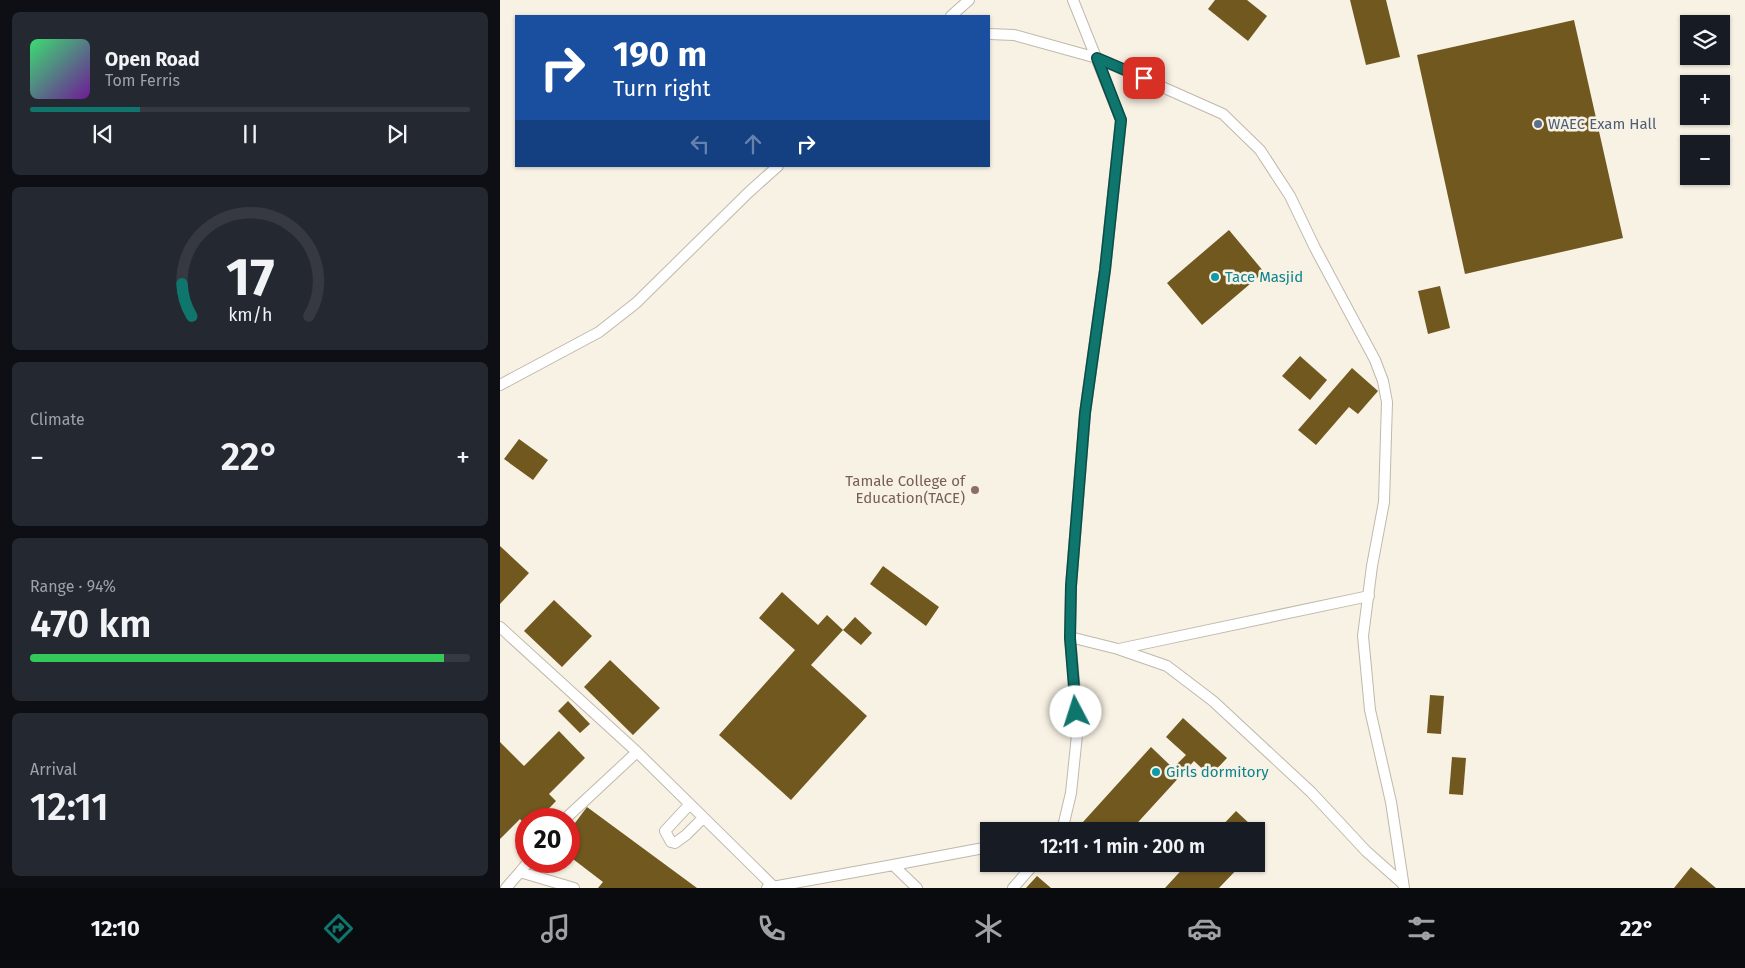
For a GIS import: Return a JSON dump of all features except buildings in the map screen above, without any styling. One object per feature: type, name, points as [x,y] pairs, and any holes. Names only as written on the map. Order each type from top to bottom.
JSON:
[{"type":"lane","points":[[952,15],[969,0]]},
{"type":"lane","points":[[1064,822],[1071,793],[1078,725],[1070,638],[1071,586],[1085,413],[1105,270],[1121,120],[1074,0]]},
{"type":"lane","points":[[990,34],[1014,35],[1097,58],[1223,114],[1260,150],[1290,196],[1315,248],[1375,360],[1383,381],[1387,402],[1384,502],[1372,566],[1370,596],[1363,636],[1370,710],[1391,802],[1403,886]]},
{"type":"lane","points":[[500,385],[599,332],[636,303],[777,167]]},
{"type":"lane","points":[[1118,649],[1370,596]]},
{"type":"lane","points":[[500,627],[636,752],[770,887],[980,849]]},
{"type":"lane","points":[[1070,638],[1118,649],[1167,666],[1213,701],[1311,792],[1366,851],[1403,886]]},
{"type":"lane","points":[[577,808],[636,752]]},
{"type":"lane","points":[[689,805],[665,831],[671,842],[675,843],[686,835],[703,818]]},
{"type":"lane","points":[[892,865],[917,888]]},
{"type":"lane","points":[[1013,888],[1027,872]]},
{"type":"lane","points":[[506,888],[519,873]]},
{"type":"lane","points":[[523,873],[574,888]]},
{"type":"place","name":"WAEC Exam Hall","points":[[1538,124]]},
{"type":"place","name":"Tace Masjid","points":[[1215,277]]},
{"type":"place","name":"Tamale College of Education(TACE)","points":[[975,490]]},
{"type":"place","name":"Girls dormitory","points":[[1156,772]]},
{"type":"route","points":[[1076,712],[1070,638],[1071,586],[1085,413],[1105,270],[1121,120],[1097,58],[1144,78]]}]
